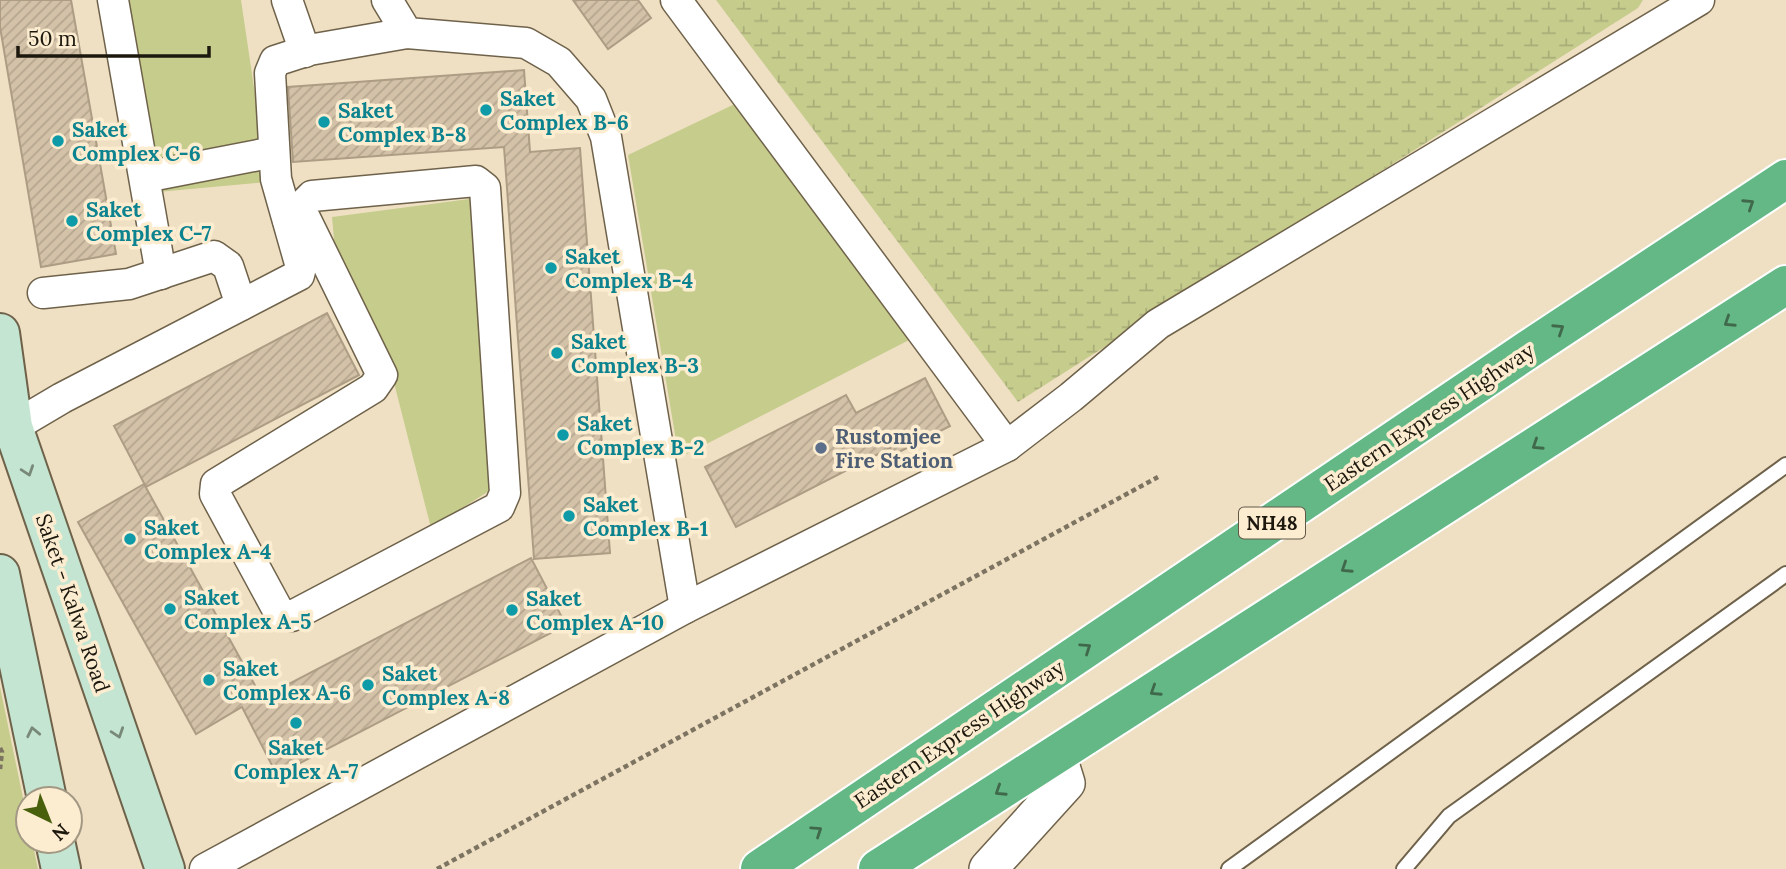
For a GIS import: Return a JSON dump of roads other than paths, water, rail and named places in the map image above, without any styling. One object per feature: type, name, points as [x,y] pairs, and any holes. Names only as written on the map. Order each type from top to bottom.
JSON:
[{"type":"highway","name":"Eastern Express Highway","points":[[760,869],[1529,349],[1786,179]]},
{"type":"highway","points":[[878,869],[1786,285]]},
{"type":"main road","name":"Saket - Kalwa Road","points":[[0,333],[13,427],[165,869]]},
{"type":"main road","points":[[0,574],[44,785]]},
{"type":"street","points":[[113,0],[161,274]]},
{"type":"street","points":[[287,0],[305,52]]},
{"type":"street","points":[[387,0],[407,33]]},
{"type":"street","points":[[676,0],[1007,446]]},
{"type":"street","points":[[205,869],[685,608],[1007,446],[1071,397],[1158,324],[1699,0]]},
{"type":"street","points":[[294,214],[312,196],[475,181],[485,188],[505,493],[499,507],[292,616],[280,614],[215,494],[216,484],[373,388],[382,374],[294,214],[276,179],[270,72],[275,61],[305,52],[407,33],[527,43],[559,62],[591,99],[606,136],[685,608]]},
{"type":"street","points":[[145,177],[274,152]]},
{"type":"street","points":[[13,427],[299,275],[301,267],[294,214]]},
{"type":"street","points":[[43,293],[129,284],[214,256],[228,266],[241,305]]},
{"type":"street","points":[[988,869],[1066,783],[1057,754]]},
{"type":"lane","points":[[1229,869],[1786,465]]},
{"type":"lane","points":[[1404,869],[1449,816],[1786,574]]},
{"type":"place","name":"Saket Complex B-6","points":[[486,110]]},
{"type":"place","name":"Saket Complex B-8","points":[[324,122]]},
{"type":"place","name":"Saket Complex C-6","points":[[58,141]]},
{"type":"place","name":"Saket Complex C-7","points":[[72,221]]},
{"type":"place","name":"Saket Complex B-4","points":[[551,268]]},
{"type":"place","name":"Saket Complex B-3","points":[[557,353]]},
{"type":"place","name":"Saket Complex B-2","points":[[563,435]]},
{"type":"place","name":"Rustomjee Fire Station","points":[[821,448]]},
{"type":"place","name":"Saket Complex B-1","points":[[569,516]]},
{"type":"place","name":"Saket Complex A-4","points":[[130,539]]},
{"type":"place","name":"Saket Complex A-5","points":[[170,609]]},
{"type":"place","name":"Saket Complex A-10","points":[[512,610]]},
{"type":"place","name":"Saket Complex A-6","points":[[209,680]]},
{"type":"place","name":"Saket Complex A-8","points":[[368,685]]},
{"type":"place","name":"Saket Complex A-7","points":[[296,723]]}]
